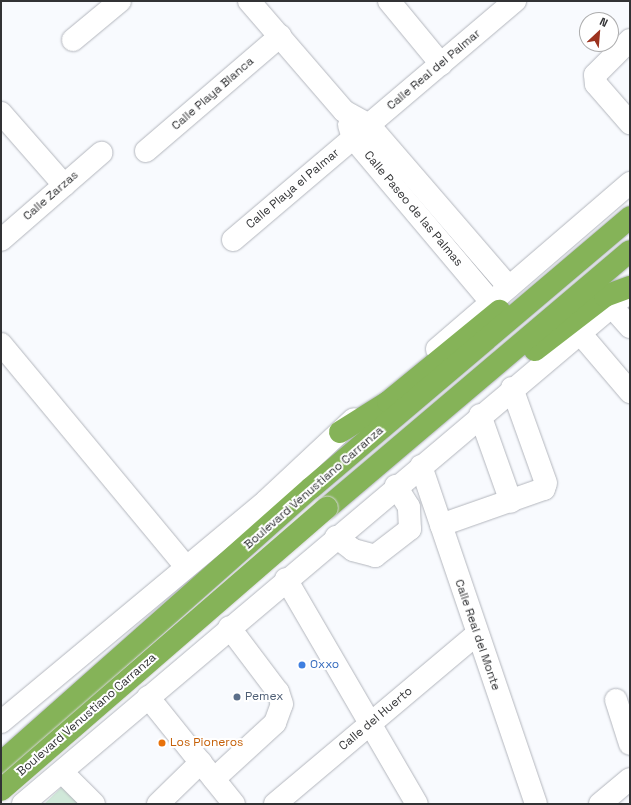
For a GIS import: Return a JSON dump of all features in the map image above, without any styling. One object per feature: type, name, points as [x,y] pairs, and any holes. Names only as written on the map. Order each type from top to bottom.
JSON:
[{"type":"highway","name":"Boulevard Venustiano Carranza","points":[[1,763],[311,488],[584,259],[630,217]]},
{"type":"highway","name":"Boulevard Venustiano Carranza","points":[[1,789],[327,508],[480,381],[630,251]]},
{"type":"highway","points":[[340,432],[388,402],[530,288],[584,259]]},
{"type":"highway","points":[[480,381],[496,379],[605,296],[626,296]]},
{"type":"street","points":[[72,40],[120,1]]},
{"type":"street","name":"Calle Paseo de las Palmas","points":[[249,1],[402,180],[448,218],[509,287]]},
{"type":"street","points":[[389,1],[441,64]]},
{"type":"street","name":"Calle Real del Palmar","points":[[361,132],[515,1]]},
{"type":"street","name":"Calle Playa Blanca","points":[[146,151],[280,36]]},
{"type":"street","points":[[626,110],[596,84],[594,75],[630,40]]},
{"type":"street","points":[[3,120],[64,185]]},
{"type":"street","name":"Calle Playa el Palmar","points":[[233,240],[361,132]]},
{"type":"street","name":"Calle Zarzas","points":[[1,240],[101,153]]},
{"type":"street","name":"Calle Paseo de las Palmas","points":[[402,180],[431,231],[491,302]]},
{"type":"street","points":[[1,722],[185,566],[266,501],[340,432],[630,183]]},
{"type":"street","points":[[431,231],[448,218]]},
{"type":"street","points":[[626,296],[630,327]]},
{"type":"street","points":[[1,789],[29,798],[62,772],[229,627],[480,415],[579,332],[626,296]]},
{"type":"street","points":[[579,332],[630,392]]},
{"type":"street","points":[[1,344],[185,566]]},
{"type":"street","points":[[441,525],[540,492],[546,483],[512,388]]},
{"type":"street","points":[[480,415],[511,502]]},
{"type":"street","name":"Calle Real del Monte","points":[[421,466],[531,801]]},
{"type":"street","points":[[336,537],[353,550],[375,556],[410,529],[409,507],[396,486]]},
{"type":"street","points":[[286,579],[417,804]]},
{"type":"street","points":[[214,778],[275,724],[282,704],[278,692],[229,627]]},
{"type":"street","name":"Calle del Huerto","points":[[275,804],[476,634]]},
{"type":"street","points":[[148,697],[234,804]]},
{"type":"street","points":[[616,700],[630,744]]},
{"type":"street","points":[[158,804],[200,762]]},
{"type":"street","points":[[62,772],[94,804]]},
{"type":"street","points":[[600,804],[630,779]]},
{"type":"green space","points":[[65,784],[84,804],[44,804]]},
{"type":"place","name":"Oxxo","points":[[302,665]]},
{"type":"place","name":"Pemex","points":[[237,697]]},
{"type":"place","name":"Los Pioneros","points":[[162,743]]}]
